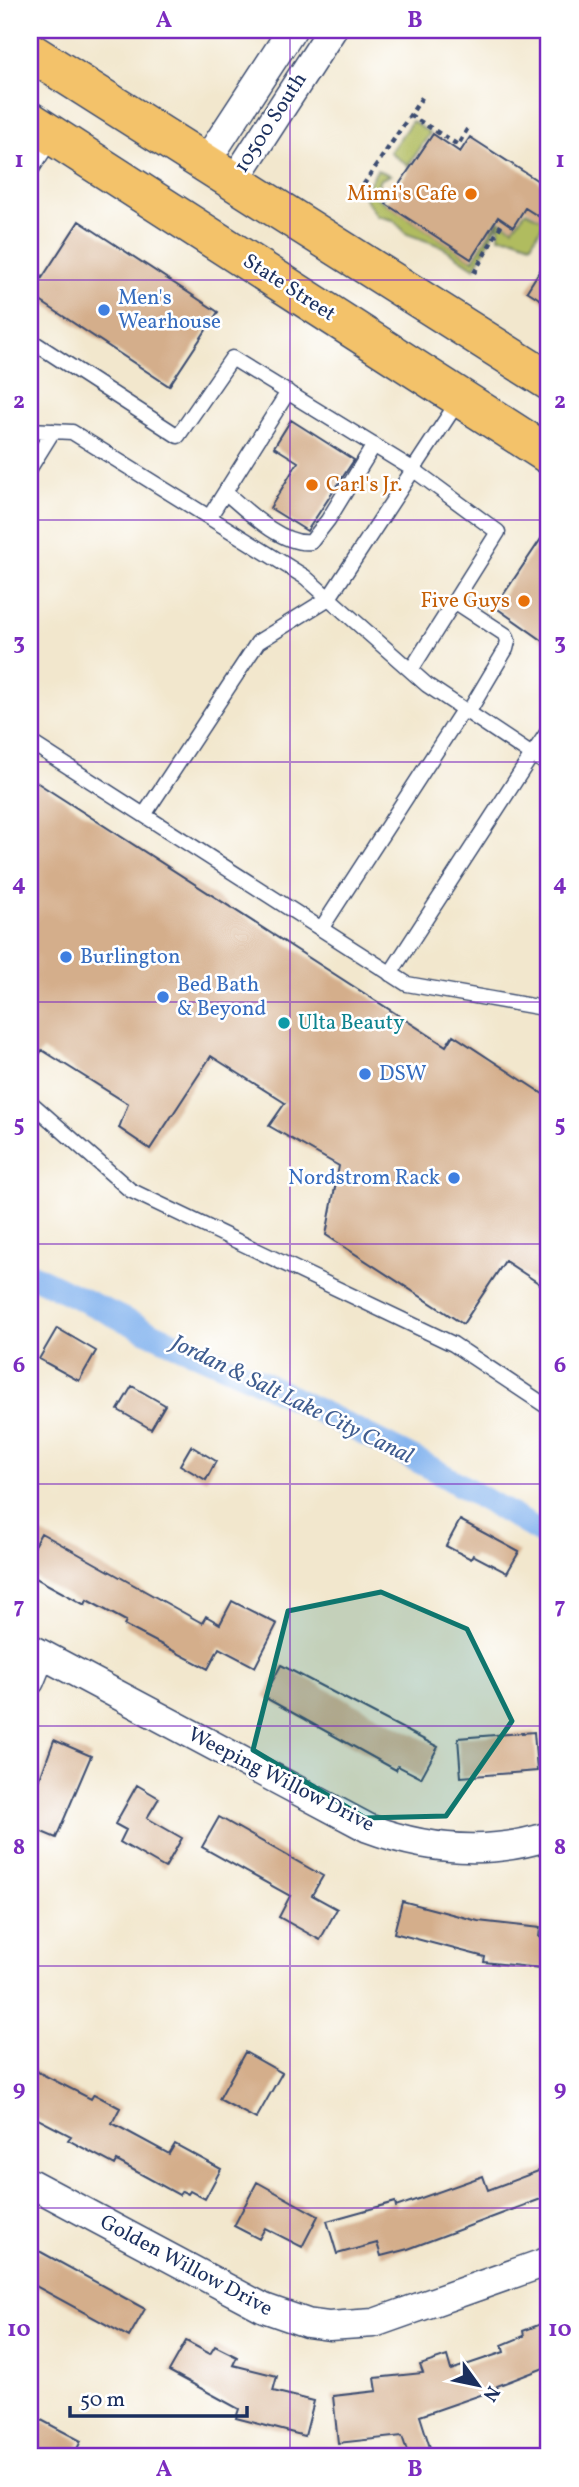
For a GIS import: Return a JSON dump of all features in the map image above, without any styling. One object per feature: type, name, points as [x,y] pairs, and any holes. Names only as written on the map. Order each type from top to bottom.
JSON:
[{"type":"main road","points":[[30,52],[549,381]]},
{"type":"main road","name":"State Street","points":[[41,128],[549,455]]},
{"type":"street","name":"10500 South","points":[[219,172],[292,30]]},
{"type":"street","name":"10500 South","points":[[219,172],[332,30]]},
{"type":"street","points":[[30,1681],[35,1651]]},
{"type":"street","name":"Weeping Willow Drive","points":[[35,1651],[368,1828],[395,1838],[423,1845],[481,1849],[509,1846],[549,1836]]},
{"type":"street","name":"Golden Willow Drive","points":[[30,2183],[264,2308],[306,2323],[329,2326],[374,2323],[549,2261]]},
{"type":"lane","points":[[30,172],[41,128]]},
{"type":"lane","points":[[30,340],[178,436],[232,358],[414,470],[498,531],[411,670]]},
{"type":"lane","points":[[210,516],[288,392]]},
{"type":"lane","points":[[144,815],[258,642],[329,598],[460,399]]},
{"type":"lane","points":[[30,430],[72,432],[305,577],[428,685],[549,765]]},
{"type":"lane","points":[[30,468],[53,431]]},
{"type":"lane","points":[[225,492],[261,522],[288,539],[311,542],[328,520],[374,445]]},
{"type":"lane","points":[[321,929],[506,649],[506,635],[454,601]]},
{"type":"lane","points":[[390,974],[549,730]]},
{"type":"lane","points":[[30,742],[407,985],[549,1009]]},
{"type":"lane","points":[[30,1102],[130,1190],[453,1344],[549,1408]]},
{"type":"path","points":[[358,193],[423,96]]},
{"type":"path","points":[[410,115],[457,145],[469,126]]},
{"type":"path","points":[[474,273],[501,225]]},
{"type":"highlighted area","points":[[381,1592],[467,1629],[512,1721],[446,1816],[365,1818],[253,1750],[288,1611]]},
{"type":"green space","points":[[412,121],[430,133],[408,166],[390,152]]},
{"type":"green space","points":[[377,170],[390,175],[379,180],[376,197],[473,260],[498,220],[475,268],[441,246],[407,234],[393,220],[377,216],[363,195]]},
{"type":"green space","points":[[549,203],[549,215],[531,244],[514,238],[499,237],[499,220],[513,228],[526,211],[539,218]]},
{"type":"building","name":"Mimi's Cafe","points":[[433,134],[460,152],[470,137],[549,188],[549,223],[525,208],[513,227],[498,217],[471,259],[386,204]]},
{"type":"building","points":[[79,221],[218,312],[169,386],[31,295]]},
{"type":"building","points":[[549,256],[549,305],[527,291]]},
{"type":"building","name":"Carl's Jr.","points":[[291,420],[354,460],[307,531],[270,508],[298,462],[274,447]]},
{"type":"building","points":[[549,527],[549,645],[495,607]]},
{"type":"building","points":[[30,778],[446,1046],[453,1035],[549,1098],[549,1290],[505,1261],[463,1324],[326,1235],[339,1166],[269,1126],[285,1103],[211,1056],[150,1149],[119,1128],[128,1104],[42,1050],[30,1068]]},
{"type":"building","points":[[57,1328],[96,1351],[79,1381],[39,1359]]},
{"type":"building","points":[[132,1386],[165,1405],[151,1429],[118,1410]]},
{"type":"building","points":[[191,1446],[216,1461],[206,1480],[180,1465]]},
{"type":"building","points":[[460,1520],[519,1552],[507,1573],[473,1555],[471,1559],[446,1546]]},
{"type":"building","points":[[41,1533],[202,1623],[206,1616],[220,1624],[232,1601],[277,1624],[255,1667],[219,1648],[208,1669],[124,1625],[126,1621],[87,1600],[85,1605],[30,1575],[30,1553]]},
{"type":"building","points":[[281,1665],[438,1747],[421,1778],[398,1766],[396,1770],[264,1697]]},
{"type":"building","points":[[534,1732],[537,1771],[461,1777],[458,1738]]},
{"type":"building","points":[[54,1740],[91,1756],[56,1838],[30,1827],[30,1806]]},
{"type":"building","points":[[137,1785],[159,1798],[147,1818],[182,1838],[165,1868],[120,1842],[126,1830],[115,1824]]},
{"type":"building","points":[[219,1817],[323,1876],[312,1895],[337,1909],[320,1940],[279,1917],[290,1896],[202,1847]]},
{"type":"building","points":[[402,1901],[478,1921],[540,1928],[539,1937],[549,1938],[549,1969],[484,1962],[485,1957],[394,1933]]},
{"type":"building","points":[[245,2052],[282,2073],[256,2119],[219,2099]]},
{"type":"building","points":[[30,2068],[91,2099],[94,2094],[120,2108],[112,2123],[169,2154],[175,2144],[221,2169],[205,2199],[190,2191],[188,2194],[182,2191],[179,2195],[117,2161],[115,2165],[68,2140],[71,2136],[30,2115]]},
{"type":"building","points":[[549,2167],[549,2196],[408,2249],[381,2256],[377,2243],[337,2254],[327,2221],[395,2202],[396,2207],[483,2176],[488,2190]]},
{"type":"building","points":[[257,2182],[318,2216],[302,2247],[265,2228],[259,2239],[234,2226]]},
{"type":"building","points":[[30,2246],[145,2309],[129,2337],[30,2283]]},
{"type":"building","points":[[549,2321],[549,2366],[497,2386],[498,2389],[420,2416],[433,2457],[409,2457],[402,2436],[338,2443],[333,2396],[377,2391],[375,2378],[423,2373],[420,2365],[447,2356],[451,2370],[504,2352],[502,2345],[524,2336],[523,2331]]},
{"type":"building","points":[[186,2341],[210,2354],[215,2346],[237,2357],[233,2365],[277,2376],[273,2391],[314,2401],[305,2436],[236,2418],[239,2409],[169,2371]]},
{"type":"building","points":[[30,2414],[81,2441],[73,2457],[30,2457]]},
{"type":"waterway","name":"Jordan & Salt Lake City Canal","points":[[30,1274],[151,1333],[253,1378],[426,1465],[549,1537]]},
{"type":"place","name":"Mimi's Cafe","points":[[471,194]]},
{"type":"place","name":"Men's Wearhouse","points":[[104,310]]},
{"type":"place","name":"Carl's Jr.","points":[[312,485]]},
{"type":"place","name":"Five Guys","points":[[524,601]]},
{"type":"place","name":"Burlington","points":[[66,957]]},
{"type":"place","name":"Bed Bath & Beyond","points":[[163,997]]},
{"type":"place","name":"Ulta Beauty","points":[[284,1023]]},
{"type":"place","name":"DSW","points":[[365,1074]]},
{"type":"place","name":"Nordstrom Rack","points":[[454,1178]]}]
